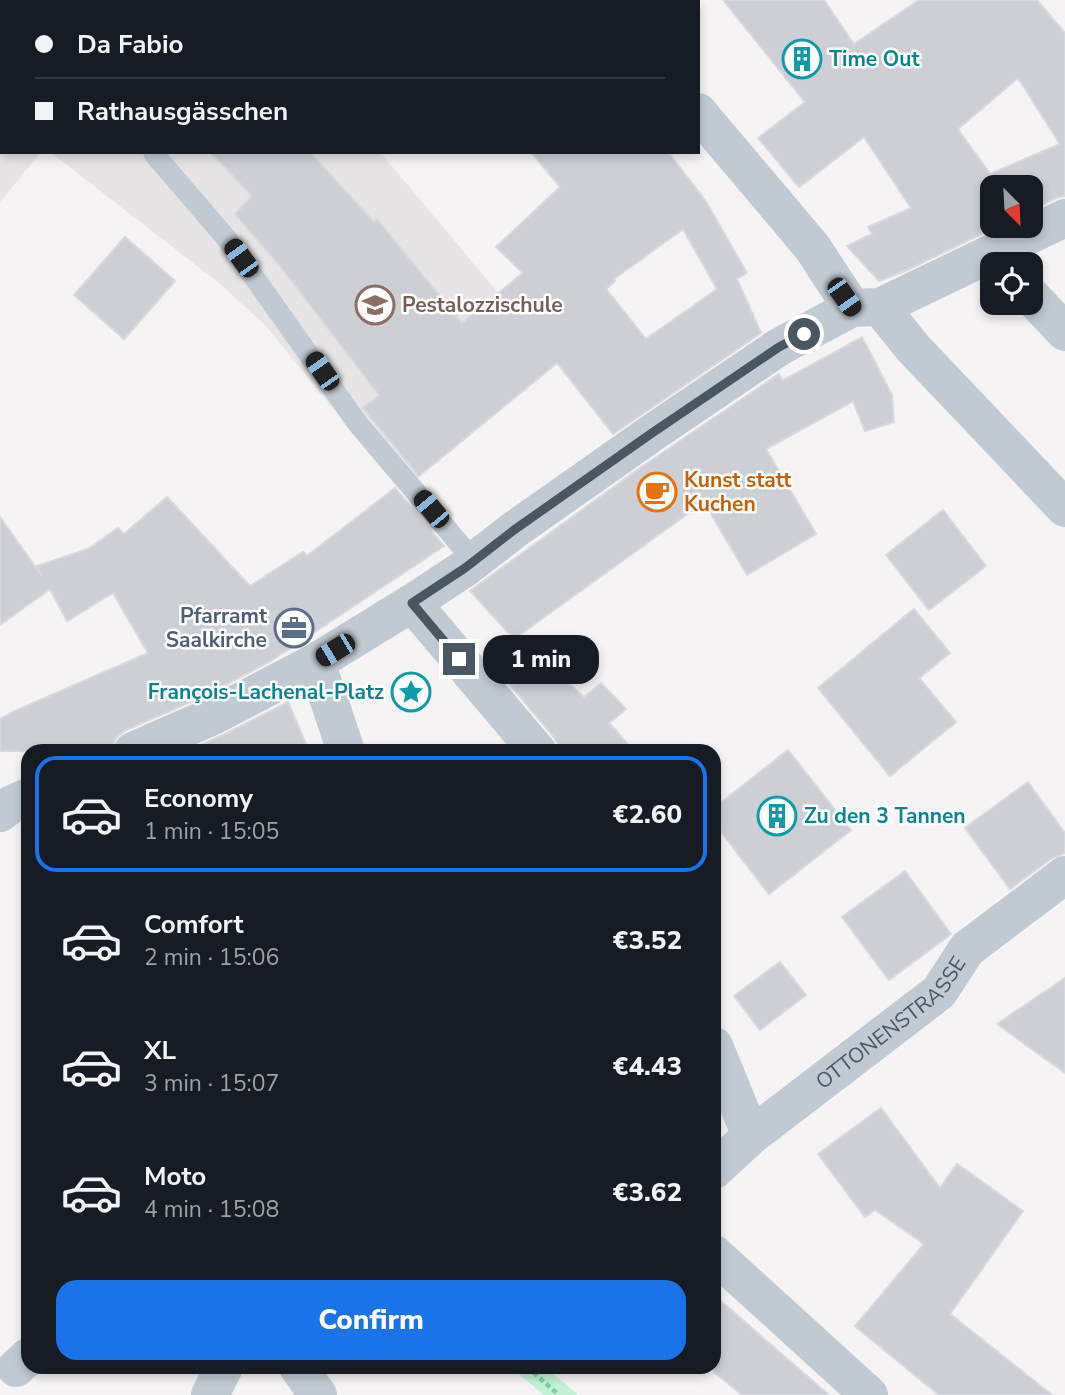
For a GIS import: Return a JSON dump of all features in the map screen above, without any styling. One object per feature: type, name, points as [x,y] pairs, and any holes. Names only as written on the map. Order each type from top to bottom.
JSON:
[{"type":"street","points":[[700,114],[866,308],[912,348],[1065,508]]},
{"type":"street","points":[[1011,252],[1065,218]]},
{"type":"street","points":[[149,744],[215,715],[316,662],[412,603],[652,433],[779,347],[866,308],[980,266]]},
{"type":"street","points":[[1043,309],[1065,332]]},
{"type":"street","points":[[412,603],[531,744]]},
{"type":"street","points":[[316,662],[344,744]]},
{"type":"street","points":[[0,813],[21,800]]},
{"type":"street","name":"OTTONENSTRASSE","points":[[721,1164],[751,1136],[939,992],[967,949],[1065,875]]},
{"type":"street","points":[[721,1063],[751,1136]]},
{"type":"street","points":[[721,1260],[869,1395]]},
{"type":"street","points":[[210,1395],[220,1374]]},
{"type":"street","points":[[303,1374],[318,1395]]},
{"type":"lane","points":[[154,154],[227,239],[358,424],[474,561]]},
{"type":"path","points":[[535,1374],[559,1395]]},
{"type":"shaded area","points":[[0,154],[39,154],[0,202]]},
{"type":"shaded area","name":"Pestalozzischule","points":[[53,154],[382,154],[557,363],[417,478],[397,487],[266,326],[219,283]]},
{"type":"green space","points":[[519,1374],[553,1374],[578,1395],[544,1395]]},
{"type":"building","points":[[723,0],[824,0],[854,44],[919,0],[1037,0],[1065,33],[1065,196],[1043,204],[1043,175],[980,175],[980,235],[879,281],[847,246],[872,234],[868,227],[911,208],[864,137],[799,187],[758,138],[805,102]],"holes":[[[1018,78],[1060,144],[990,174],[958,129]]]},
{"type":"building","points":[[212,154],[312,154],[374,222],[377,219],[462,323],[523,273],[496,247],[560,187],[533,154],[670,154],[705,200],[747,273],[737,279],[761,333],[613,434],[557,363],[419,476],[363,408],[379,395],[280,266],[235,214],[252,196]],"holes":[[[683,229],[717,289],[646,339],[606,289],[614,279]]]},
{"type":"building","points":[[125,237],[175,281],[124,339],[74,295]]},
{"type":"building","points":[[862,337],[892,395],[894,422],[865,431],[853,401],[766,449],[816,534],[747,575],[704,502],[514,639],[470,591],[640,468],[779,374],[782,381]]},
{"type":"building","points":[[395,488],[444,546],[271,661],[206,695],[124,731],[113,744],[21,744],[21,751],[0,751],[0,719],[148,653],[113,593],[67,621],[50,589],[0,625],[0,517],[42,576],[37,566],[88,549],[118,528],[124,534],[167,497],[250,586],[303,552],[307,556]]},
{"type":"building","points":[[943,510],[986,566],[929,610],[886,555]]},
{"type":"building","points":[[914,609],[950,653],[919,678],[956,722],[890,776],[818,688]]},
{"type":"building","points":[[542,660],[584,697],[601,683],[626,709],[609,723],[628,744],[558,744],[510,685]]},
{"type":"building","points":[[288,702],[306,744],[203,744]]},
{"type":"building","name":"Zu den 3 Tannen","points":[[788,750],[851,830],[769,894],[721,832],[721,803]]},
{"type":"building","points":[[1028,782],[1065,833],[1065,853],[1052,858],[1010,889],[965,828]]},
{"type":"building","points":[[905,871],[951,934],[889,980],[842,917]]},
{"type":"building","points":[[780,962],[806,995],[760,1030],[734,996]]},
{"type":"building","points":[[1065,978],[1065,1073],[997,1024]]},
{"type":"building","points":[[881,1108],[940,1188],[957,1164],[1023,1211],[950,1314],[1052,1395],[939,1395],[855,1326],[924,1244],[875,1210],[865,1217],[818,1154]]},
{"type":"building","points":[[721,1301],[829,1395],[742,1395],[716,1374],[721,1374]]},
{"type":"place","name":"Time Out","points":[[802,59]]},
{"type":"place","name":"Pestalozzischule","points":[[375,305]]},
{"type":"place","name":"Kunst statt Kuchen","points":[[657,492]]},
{"type":"place","name":"Pfarramt Saalkirche","points":[[294,628]]},
{"type":"place","name":"François-Lachenal-Platz","points":[[411,692]]},
{"type":"place","name":"Zu den 3 Tannen","points":[[777,816]]},
{"type":"route","points":[[459,659],[412,603],[652,433],[779,347],[804,334]]}]
